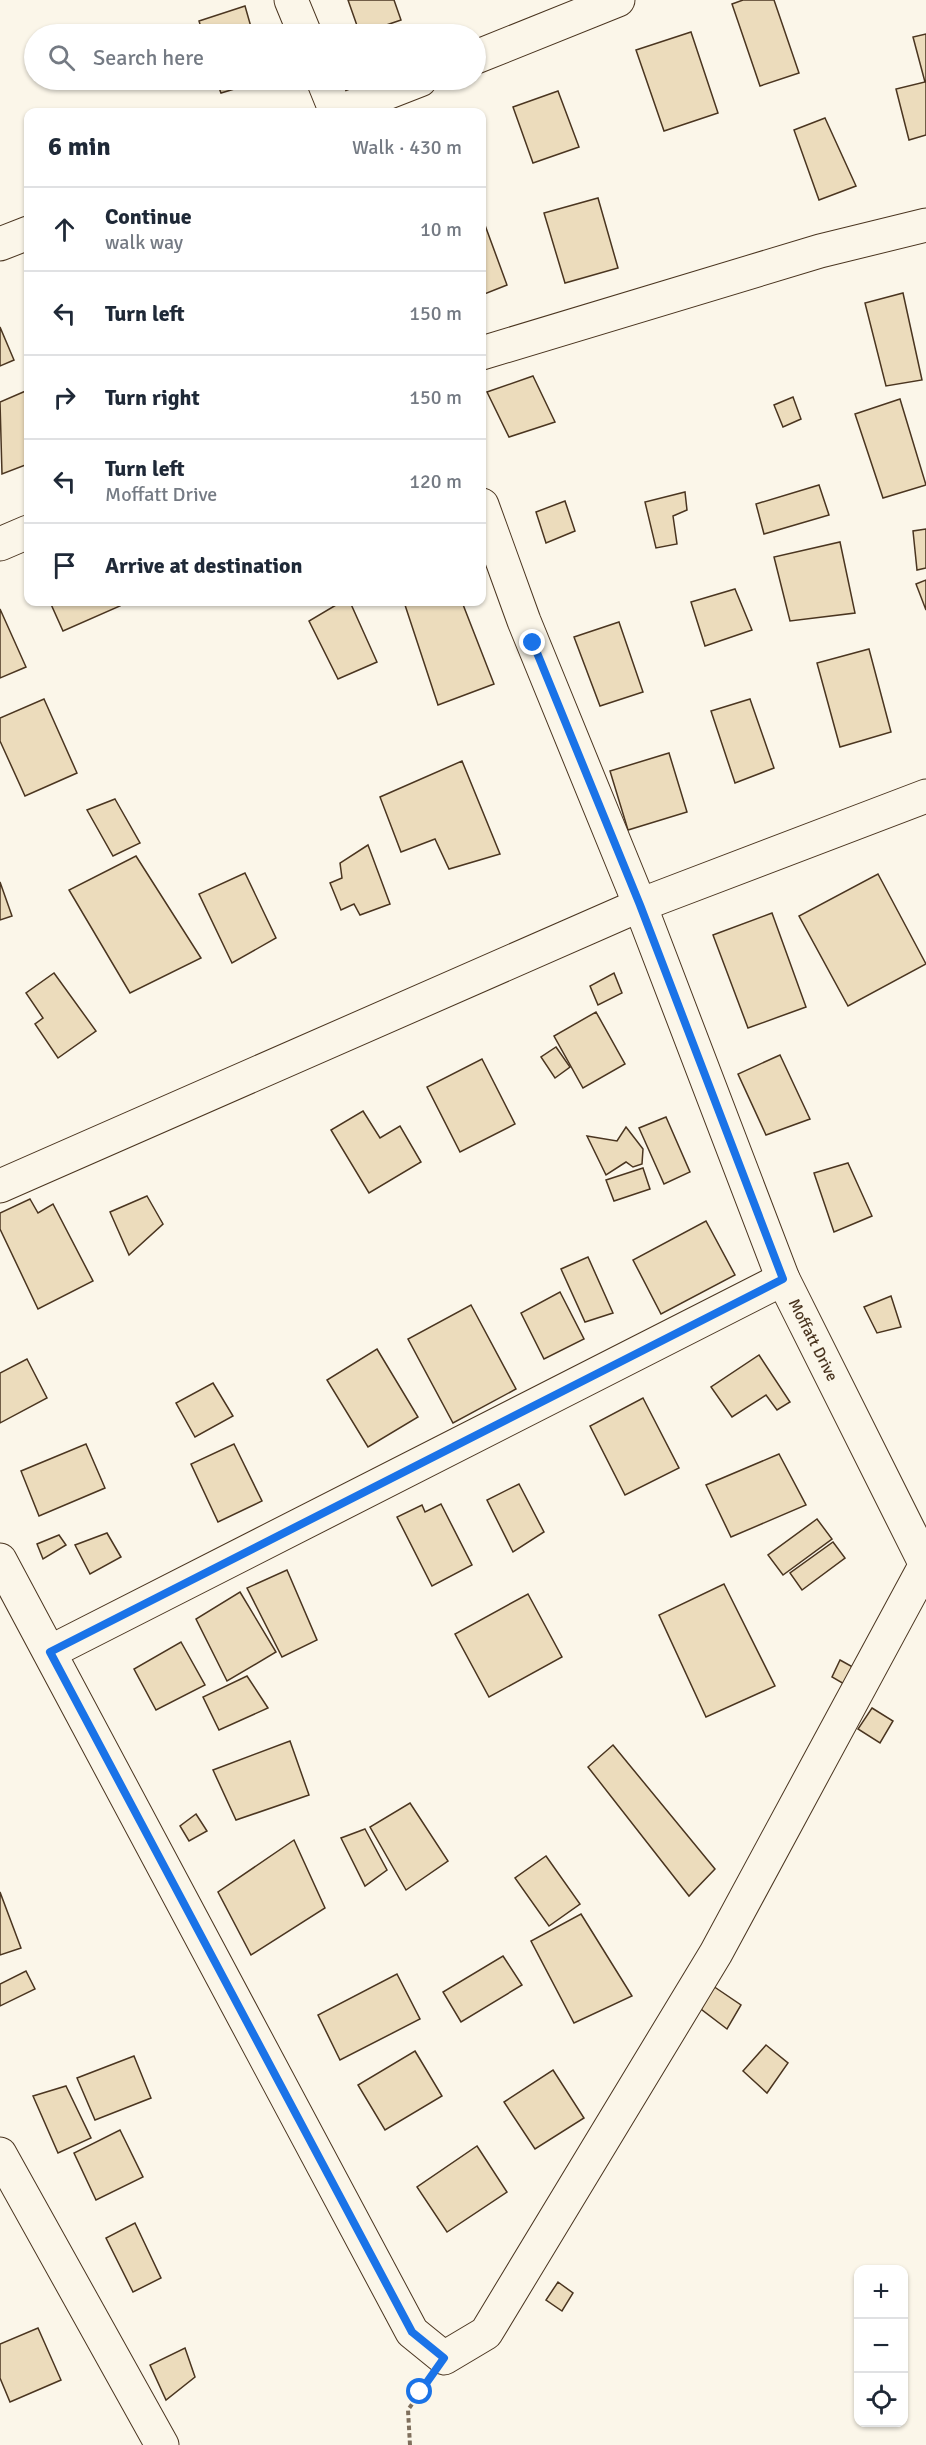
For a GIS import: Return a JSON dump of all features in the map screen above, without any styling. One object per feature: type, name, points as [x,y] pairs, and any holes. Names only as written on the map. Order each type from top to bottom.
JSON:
[{"type":"street","points":[[291,0],[301,24]]},
{"type":"street","points":[[486,53],[618,0]]},
{"type":"street","points":[[327,90],[335,108]]},
{"type":"street","points":[[347,108],[394,90]]},
{"type":"street","points":[[486,352],[820,251],[926,225]]},
{"type":"street","points":[[0,244],[24,235]]},
{"type":"street","name":"Moffatt Drive","points":[[486,516],[524,621],[640,905],[783,1279],[926,1564]]},
{"type":"street","points":[[0,544],[24,534]]},
{"type":"street","points":[[0,1186],[640,905],[926,796]]},
{"type":"street","points":[[50,1652],[783,1279]]},
{"type":"street","points":[[0,1560],[412,2332],[444,2358],[486,2332],[710,1964],[926,1564]]},
{"type":"street","points":[[0,2154],[162,2445]]},
{"type":"path","points":[[410,2445],[408,2410],[444,2358]]},
{"type":"building","points":[[348,0],[394,0],[401,20],[389,24],[356,24]]},
{"type":"building","points":[[743,0],[774,0],[799,73],[760,86],[732,4]]},
{"type":"building","points":[[245,6],[250,24],[200,24],[199,21]]},
{"type":"building","points":[[691,32],[718,113],[664,131],[636,50]]},
{"type":"building","points":[[926,34],[926,135],[909,140],[896,89],[925,82],[913,37]]},
{"type":"building","points":[[558,91],[579,147],[533,163],[513,107]]},
{"type":"building","points":[[825,118],[856,186],[819,200],[794,130]]},
{"type":"building","points":[[598,198],[618,268],[565,283],[544,213]]},
{"type":"building","points":[[486,228],[507,285],[486,293]]},
{"type":"building","points":[[903,293],[922,380],[886,386],[865,303]]},
{"type":"building","points":[[0,327],[14,360],[0,366]]},
{"type":"building","points":[[533,376],[555,422],[509,437],[487,392]]},
{"type":"building","points":[[24,392],[24,466],[2,474],[0,402]]},
{"type":"building","points":[[793,397],[801,419],[783,427],[774,405]]},
{"type":"building","points":[[900,399],[926,485],[883,498],[855,414]]},
{"type":"building","points":[[819,485],[829,515],[764,534],[756,504]]},
{"type":"building","points":[[685,492],[687,510],[673,516],[677,544],[656,548],[645,502]]},
{"type":"building","points":[[565,501],[575,531],[546,543],[536,512]]},
{"type":"building","points":[[926,529],[926,568],[917,570],[913,531]]},
{"type":"building","points":[[840,542],[855,613],[790,621],[774,557]]},
{"type":"building","points":[[926,580],[926,610],[916,584]]},
{"type":"building","points":[[735,589],[752,630],[705,646],[691,602]]},
{"type":"building","points":[[52,606],[120,606],[63,631]]},
{"type":"building","points":[[334,606],[352,606],[377,662],[338,679],[309,621]]},
{"type":"building","points":[[405,606],[464,606],[494,684],[438,705]]},
{"type":"building","points":[[0,609],[26,667],[0,678]]},
{"type":"building","points":[[619,622],[643,692],[600,706],[574,637]]},
{"type":"building","points":[[869,649],[891,732],[840,747],[817,663]]},
{"type":"building","points":[[44,699],[77,773],[25,796],[0,741],[0,718]]},
{"type":"building","points":[[750,699],[774,768],[735,783],[711,711]]},
{"type":"building","points":[[669,753],[687,812],[628,830],[610,771]]},
{"type":"building","points":[[462,761],[500,854],[449,869],[435,839],[401,852],[380,797]]},
{"type":"building","points":[[115,799],[140,843],[113,856],[87,810]]},
{"type":"building","points":[[368,845],[390,904],[360,915],[354,904],[341,910],[330,883],[342,878],[340,863]]},
{"type":"building","points":[[136,856],[201,958],[130,993],[69,890]]},
{"type":"building","points":[[245,873],[276,938],[232,963],[199,894]]},
{"type":"building","points":[[878,874],[926,964],[848,1006],[799,916]]},
{"type":"building","points":[[0,882],[12,916],[0,920]]},
{"type":"building","points":[[772,913],[806,1007],[748,1028],[713,935]]},
{"type":"building","points":[[54,973],[96,1031],[58,1058],[35,1024],[43,1018],[26,993]]},
{"type":"building","points":[[614,973],[622,993],[598,1005],[590,986]]},
{"type":"building","points":[[596,1012],[625,1064],[583,1088],[554,1036]]},
{"type":"building","points":[[556,1047],[570,1067],[555,1078],[541,1057]]},
{"type":"building","points":[[780,1055],[810,1119],[766,1135],[738,1074]]},
{"type":"building","points":[[482,1059],[515,1124],[460,1152],[427,1087]]},
{"type":"building","points":[[363,1111],[380,1138],[400,1126],[421,1162],[369,1193],[331,1130]]},
{"type":"building","points":[[666,1117],[690,1172],[664,1184],[639,1128]]},
{"type":"building","points":[[626,1127],[643,1149],[642,1164],[633,1167],[626,1162],[606,1175],[587,1136],[617,1141]]},
{"type":"building","points":[[848,1163],[872,1216],[834,1232],[814,1173]]},
{"type":"building","points":[[643,1168],[650,1189],[614,1201],[606,1180]]},
{"type":"building","points":[[147,1196],[163,1224],[129,1255],[110,1212]]},
{"type":"building","points":[[30,1199],[38,1213],[53,1204],[93,1281],[38,1309],[0,1229],[0,1213]]},
{"type":"building","points":[[706,1221],[735,1275],[661,1314],[633,1260]]},
{"type":"building","points":[[588,1257],[613,1313],[585,1322],[561,1269]]},
{"type":"building","points":[[560,1292],[584,1339],[544,1359],[521,1313]]},
{"type":"building","points":[[891,1296],[901,1327],[877,1333],[864,1307]]},
{"type":"building","points":[[471,1305],[516,1389],[453,1423],[408,1339]]},
{"type":"building","points":[[377,1349],[418,1417],[368,1447],[327,1380]]},
{"type":"building","points":[[759,1355],[790,1402],[777,1410],[766,1395],[732,1417],[711,1387]]},
{"type":"building","points":[[27,1359],[47,1398],[0,1423],[0,1373]]},
{"type":"building","points":[[213,1383],[233,1416],[195,1437],[176,1403]]},
{"type":"building","points":[[643,1398],[679,1468],[625,1495],[590,1426]]},
{"type":"building","points":[[86,1444],[105,1488],[39,1516],[21,1471]]},
{"type":"building","points":[[234,1444],[262,1501],[218,1522],[191,1464]]},
{"type":"building","points":[[779,1454],[806,1505],[731,1537],[706,1485]]},
{"type":"building","points":[[519,1484],[544,1532],[513,1552],[487,1500]]},
{"type":"building","points":[[441,1504],[472,1565],[432,1586],[397,1517],[422,1505],[425,1512]]},
{"type":"building","points":[[817,1519],[832,1539],[783,1575],[768,1555]]},
{"type":"building","points":[[107,1533],[121,1557],[90,1574],[75,1545]]},
{"type":"building","points":[[59,1535],[66,1545],[43,1559],[37,1544]]},
{"type":"building","points":[[833,1542],[845,1558],[802,1590],[790,1573]]},
{"type":"building","points":[[287,1570],[317,1640],[282,1657],[247,1588]]},
{"type":"building","points":[[724,1584],[775,1686],[706,1717],[659,1615]]},
{"type":"building","points":[[240,1592],[276,1652],[227,1681],[196,1619]]},
{"type":"building","points":[[528,1594],[562,1657],[489,1697],[455,1634]]},
{"type":"building","points":[[181,1642],[205,1685],[156,1710],[134,1669]]},
{"type":"building","points":[[840,1660],[860,1671],[851,1688],[832,1677]]},
{"type":"building","points":[[247,1676],[268,1708],[219,1730],[203,1697]]},
{"type":"building","points":[[872,1708],[893,1721],[880,1743],[858,1729]]},
{"type":"building","points":[[290,1741],[309,1795],[236,1820],[213,1770]]},
{"type":"building","points":[[613,1745],[715,1869],[689,1896],[588,1767]]},
{"type":"building","points":[[410,1803],[448,1861],[406,1890],[370,1827]]},
{"type":"building","points":[[196,1814],[207,1831],[189,1841],[180,1826]]},
{"type":"building","points":[[365,1829],[387,1870],[365,1886],[341,1838]]},
{"type":"building","points":[[294,1840],[325,1908],[251,1955],[218,1892]]},
{"type":"building","points":[[546,1856],[580,1904],[549,1926],[515,1878]]},
{"type":"building","points":[[0,1892],[21,1948],[0,1955]]},
{"type":"building","points":[[581,1914],[632,1996],[574,2023],[531,1941]]},
{"type":"building","points":[[503,1956],[522,1985],[461,2022],[443,1992]]},
{"type":"building","points":[[26,1971],[35,1989],[0,2006],[0,1984]]},
{"type":"building","points":[[397,1974],[420,2019],[340,2060],[318,2015]]},
{"type":"building","points":[[713,1986],[741,2005],[727,2029],[697,2006]]},
{"type":"building","points":[[766,2045],[788,2063],[767,2093],[743,2071]]},
{"type":"building","points":[[415,2051],[442,2096],[385,2130],[358,2085]]},
{"type":"building","points":[[134,2056],[151,2098],[95,2120],[77,2078]]},
{"type":"building","points":[[553,2070],[584,2118],[535,2149],[504,2102]]},
{"type":"building","points":[[66,2086],[91,2138],[58,2153],[33,2096]]},
{"type":"building","points":[[120,2130],[143,2177],[96,2200],[74,2153]]},
{"type":"building","points":[[477,2146],[507,2192],[447,2232],[417,2187]]},
{"type":"building","points":[[135,2223],[161,2278],[133,2292],[106,2238]]},
{"type":"building","points":[[558,2282],[573,2293],[562,2311],[546,2300]]},
{"type":"building","points":[[38,2328],[61,2380],[10,2402],[0,2378],[0,2344]]},
{"type":"building","points":[[185,2348],[195,2377],[166,2400],[150,2365]]},
{"type":"route","points":[[420,2392],[444,2358],[412,2332],[50,1652],[783,1279],[640,905],[533,643]]}]
